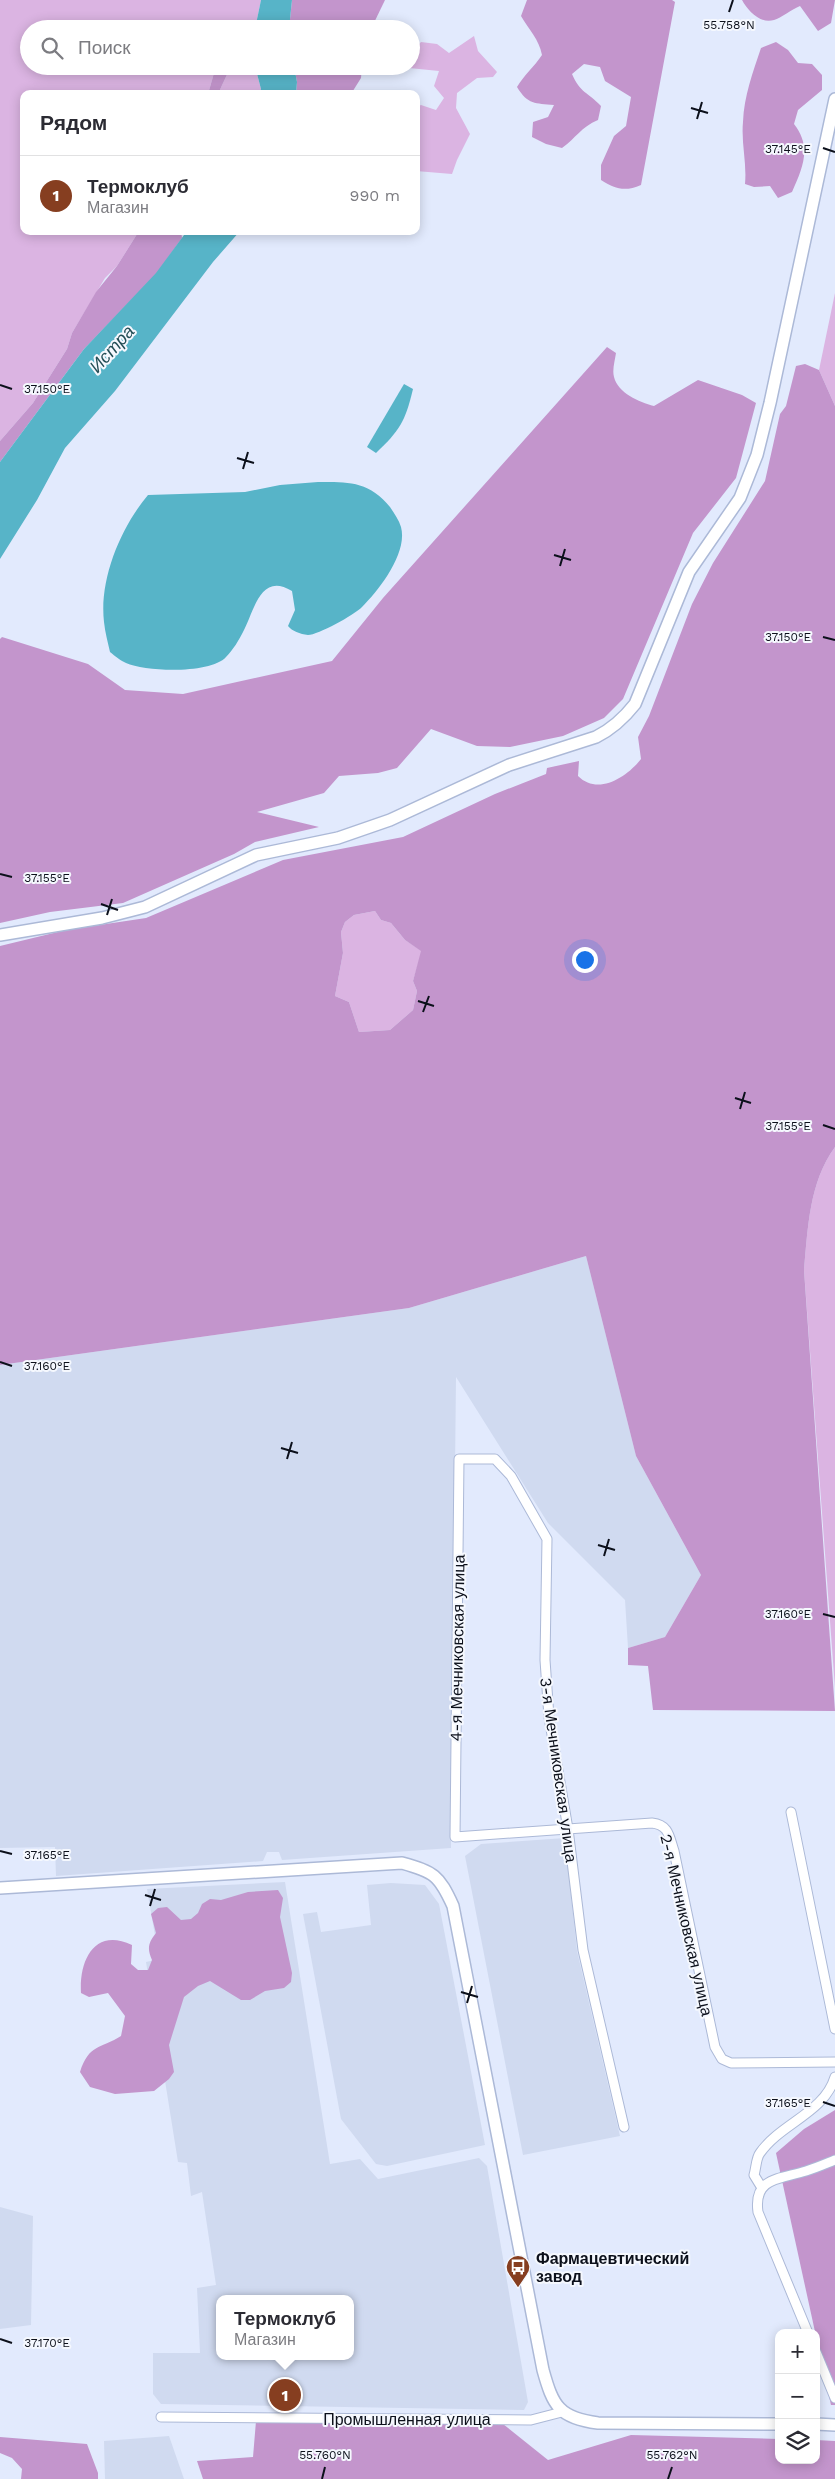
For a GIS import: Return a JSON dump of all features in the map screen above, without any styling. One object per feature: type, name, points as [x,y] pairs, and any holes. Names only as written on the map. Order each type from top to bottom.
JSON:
[{"type":"main road","points":[[0,934],[102,918],[145,908],[256,856],[338,838],[390,820],[509,765],[596,737],[609,730],[624,718],[635,704],[689,572],[740,498],[756,455],[770,403],[835,99]]},
{"type":"main road","points":[[0,1888],[402,1863],[427,1870],[443,1884],[453,1906],[549,2393],[562,2412],[572,2418],[598,2423],[775,2424]]},
{"type":"main road","points":[[820,2424],[835,2425]]},
{"type":"street","name":"3-я Мечниковская улица","points":[[459,1459],[495,1459],[511,1476],[547,1540],[545,1660],[548,1710],[568,1829],[583,1950],[624,2127]]},
{"type":"street","name":"4-я Мечниковская улица","points":[[455,1837],[459,1459]]},
{"type":"street","points":[[791,1812],[835,2030]]},
{"type":"street","name":"2-я Мечниковская улица","points":[[455,1837],[652,1823],[661,1824],[667,1829],[674,1852],[714,2048],[722,2059],[731,2062],[835,2062]]},
{"type":"street","points":[[762,2188],[754,2175],[759,2154],[781,2132],[820,2102],[832,2088],[835,2077]]},
{"type":"street","points":[[806,2329],[758,2212],[756,2201],[762,2188],[778,2177],[805,2171],[835,2160]]},
{"type":"street","points":[[820,2362],[835,2398]]},
{"type":"street","name":"Промышленная улица","points":[[161,2417],[531,2420],[562,2412]]},
{"type":"shaded area","points":[[0,0],[261,0],[257,20],[20,20],[20,75],[213,75],[209,90],[20,90],[20,235],[136,235],[117,266],[105,278],[72,333],[67,349],[33,403],[0,441]]},
{"type":"shaded area","points":[[292,0],[385,0],[375,20],[290,20]]},
{"type":"shaded area","points":[[527,0],[672,0],[675,2],[641,185],[625,189],[611,186],[601,180],[601,165],[614,136],[626,126],[631,97],[605,81],[600,67],[584,64],[572,74],[581,89],[601,106],[598,120],[587,126],[562,148],[546,144],[532,137],[533,122],[548,117],[554,105],[532,102],[517,87],[542,55],[536,39],[521,16]]},
{"type":"shaded area","points":[[742,0],[835,0],[831,23],[818,31],[800,6],[777,19],[769,21],[755,16]]},
{"type":"shaded area","points":[[474,36],[478,51],[497,72],[493,77],[477,78],[457,93],[456,108],[470,134],[452,174],[420,171],[420,105],[436,110],[444,98],[434,86],[439,71],[420,69],[420,43],[437,44],[449,53]]},
{"type":"shaded area","points":[[776,42],[788,50],[798,63],[812,64],[822,75],[822,90],[798,110],[794,124],[800,132],[803,141],[804,157],[802,166],[792,192],[778,198],[770,186],[754,187],[745,184],[743,145],[744,112],[752,75],[761,48]]},
{"type":"shaded area","points":[[213,75],[227,75],[220,90],[209,90]]},
{"type":"shaded area","points":[[227,75],[257,75],[261,89],[261,90],[220,90]]},
{"type":"shaded area","points":[[296,75],[361,75],[354,90],[296,90]]},
{"type":"shaded area","points":[[136,235],[182,235],[182,238],[157,273],[84,349],[0,462],[0,441],[33,403],[67,349],[72,333],[96,292],[117,266]]},
{"type":"shaded area","points":[[835,293],[835,406],[819,370]]},
{"type":"shaded area","points":[[607,347],[616,353],[613,371],[616,383],[624,392],[642,402],[654,406],[698,380],[742,395],[756,403],[736,478],[693,533],[623,699],[604,718],[563,736],[510,747],[477,746],[431,729],[397,768],[378,773],[339,776],[324,793],[257,812],[319,827],[255,842],[234,854],[123,903],[50,912],[0,923],[0,639],[2,637],[88,664],[125,690],[183,694],[332,661],[383,598]]},
{"type":"shaded area","points":[[805,364],[819,370],[835,406],[835,1147],[826,1161],[815,1190],[811,1206],[804,1270],[835,1711],[653,1710],[648,1666],[628,1665],[628,1648],[665,1637],[701,1575],[636,1456],[586,1256],[409,1308],[0,1365],[0,946],[66,930],[146,918],[283,860],[403,837],[495,794],[546,774],[547,768],[579,761],[578,776],[586,782],[603,784],[620,778],[641,759],[638,737],[649,716],[692,604],[713,563],[765,481],[780,414],[786,406],[796,366]],"holes":[[[375,911],[381,920],[391,923],[405,940],[421,951],[413,981],[417,991],[413,1010],[390,1030],[359,1032],[349,1002],[335,996],[343,953],[341,932],[345,922],[354,915]]]},
{"type":"shaded area","points":[[375,911],[381,920],[391,923],[405,940],[422,951],[413,981],[417,991],[413,1010],[390,1030],[359,1032],[349,1002],[335,996],[343,953],[341,932],[345,922],[354,915]]},
{"type":"shaded area","points":[[835,1147],[835,1688],[804,1270],[811,1206],[815,1190],[826,1161]]},
{"type":"shaded area","points":[[586,1256],[636,1456],[701,1575],[665,1637],[628,1648],[625,1600],[548,1523],[456,1377],[451,1848],[282,1860],[279,1852],[267,1852],[263,1861],[56,1876],[55,1847],[0,1848],[0,1365],[409,1308]]},
{"type":"shaded area","points":[[565,1838],[577,1951],[620,2136],[523,2155],[465,1856],[481,1844]]},
{"type":"shaded area","points":[[285,1882],[330,2164],[360,2159],[378,2179],[479,2158],[487,2166],[528,2402],[524,2410],[161,2404],[153,2394],[153,2353],[200,2353],[197,2288],[216,2285],[202,2192],[191,2196],[187,2163],[178,2162],[146,1962],[159,1959],[147,1889]]},
{"type":"shaded area","points":[[391,1883],[425,1885],[439,1904],[485,2145],[387,2166],[376,2164],[341,2119],[303,1914],[317,1912],[321,1932],[371,1925],[367,1885]]},
{"type":"shaded area","points":[[278,1890],[283,1898],[280,1917],[292,1973],[291,1982],[284,1988],[265,1991],[250,2000],[241,2000],[210,1981],[198,1986],[184,1997],[169,2045],[174,2072],[169,2079],[154,2091],[115,2094],[90,2087],[80,2072],[83,2063],[87,2056],[96,2048],[121,2036],[125,2016],[108,1993],[89,1997],[81,1993],[83,1969],[86,1959],[92,1950],[108,1940],[132,1945],[131,1964],[138,1970],[148,1970],[152,1960],[149,1946],[156,1933],[151,1914],[158,1908],[167,1907],[181,1920],[191,1919],[198,1913],[202,1904],[210,1899],[221,1900],[248,1892]]},
{"type":"shaded area","points":[[835,2110],[835,2405],[831,2405],[820,2355],[820,2329],[814,2329],[776,2153],[804,2129]]},
{"type":"shaded area","points":[[0,2207],[33,2216],[31,2325],[0,2329]]},
{"type":"shaded area","points":[[256,2421],[503,2424],[548,2460],[631,2435],[775,2439],[775,2464],[820,2464],[820,2440],[835,2441],[835,2479],[203,2479],[197,2461],[253,2457]]},
{"type":"shaded area","points":[[169,2436],[184,2479],[105,2479],[104,2441]]},
{"type":"shaded area","points":[[0,2437],[87,2444],[98,2473],[98,2479],[21,2479],[22,2469],[12,2458],[0,2453]]},
{"type":"water","points":[[261,0],[292,0],[290,20],[257,20]]},
{"type":"water","points":[[257,75],[296,75],[296,90],[261,89]]},
{"type":"water","name":"Истра","points":[[184,235],[237,235],[213,262],[115,391],[65,448],[37,500],[0,559],[0,462],[84,349],[156,273]]},
{"type":"water","points":[[404,384],[413,389],[404,418],[391,438],[376,453],[367,447]]},
{"type":"water","points":[[318,482],[348,483],[374,492],[390,507],[401,527],[402,537],[396,559],[384,581],[362,607],[352,615],[320,632],[308,635],[302,634],[288,626],[295,610],[292,591],[281,586],[272,586],[260,596],[238,642],[229,654],[218,663],[193,669],[162,670],[126,663],[110,652],[104,626],[103,606],[109,571],[114,554],[129,522],[148,495],[245,492],[280,485]]},
{"type":"place","name":"Фармацевтический завод","points":[[518,2288]]},
{"type":"place","name":"Термоклуб","points":[[285,2395]]}]
